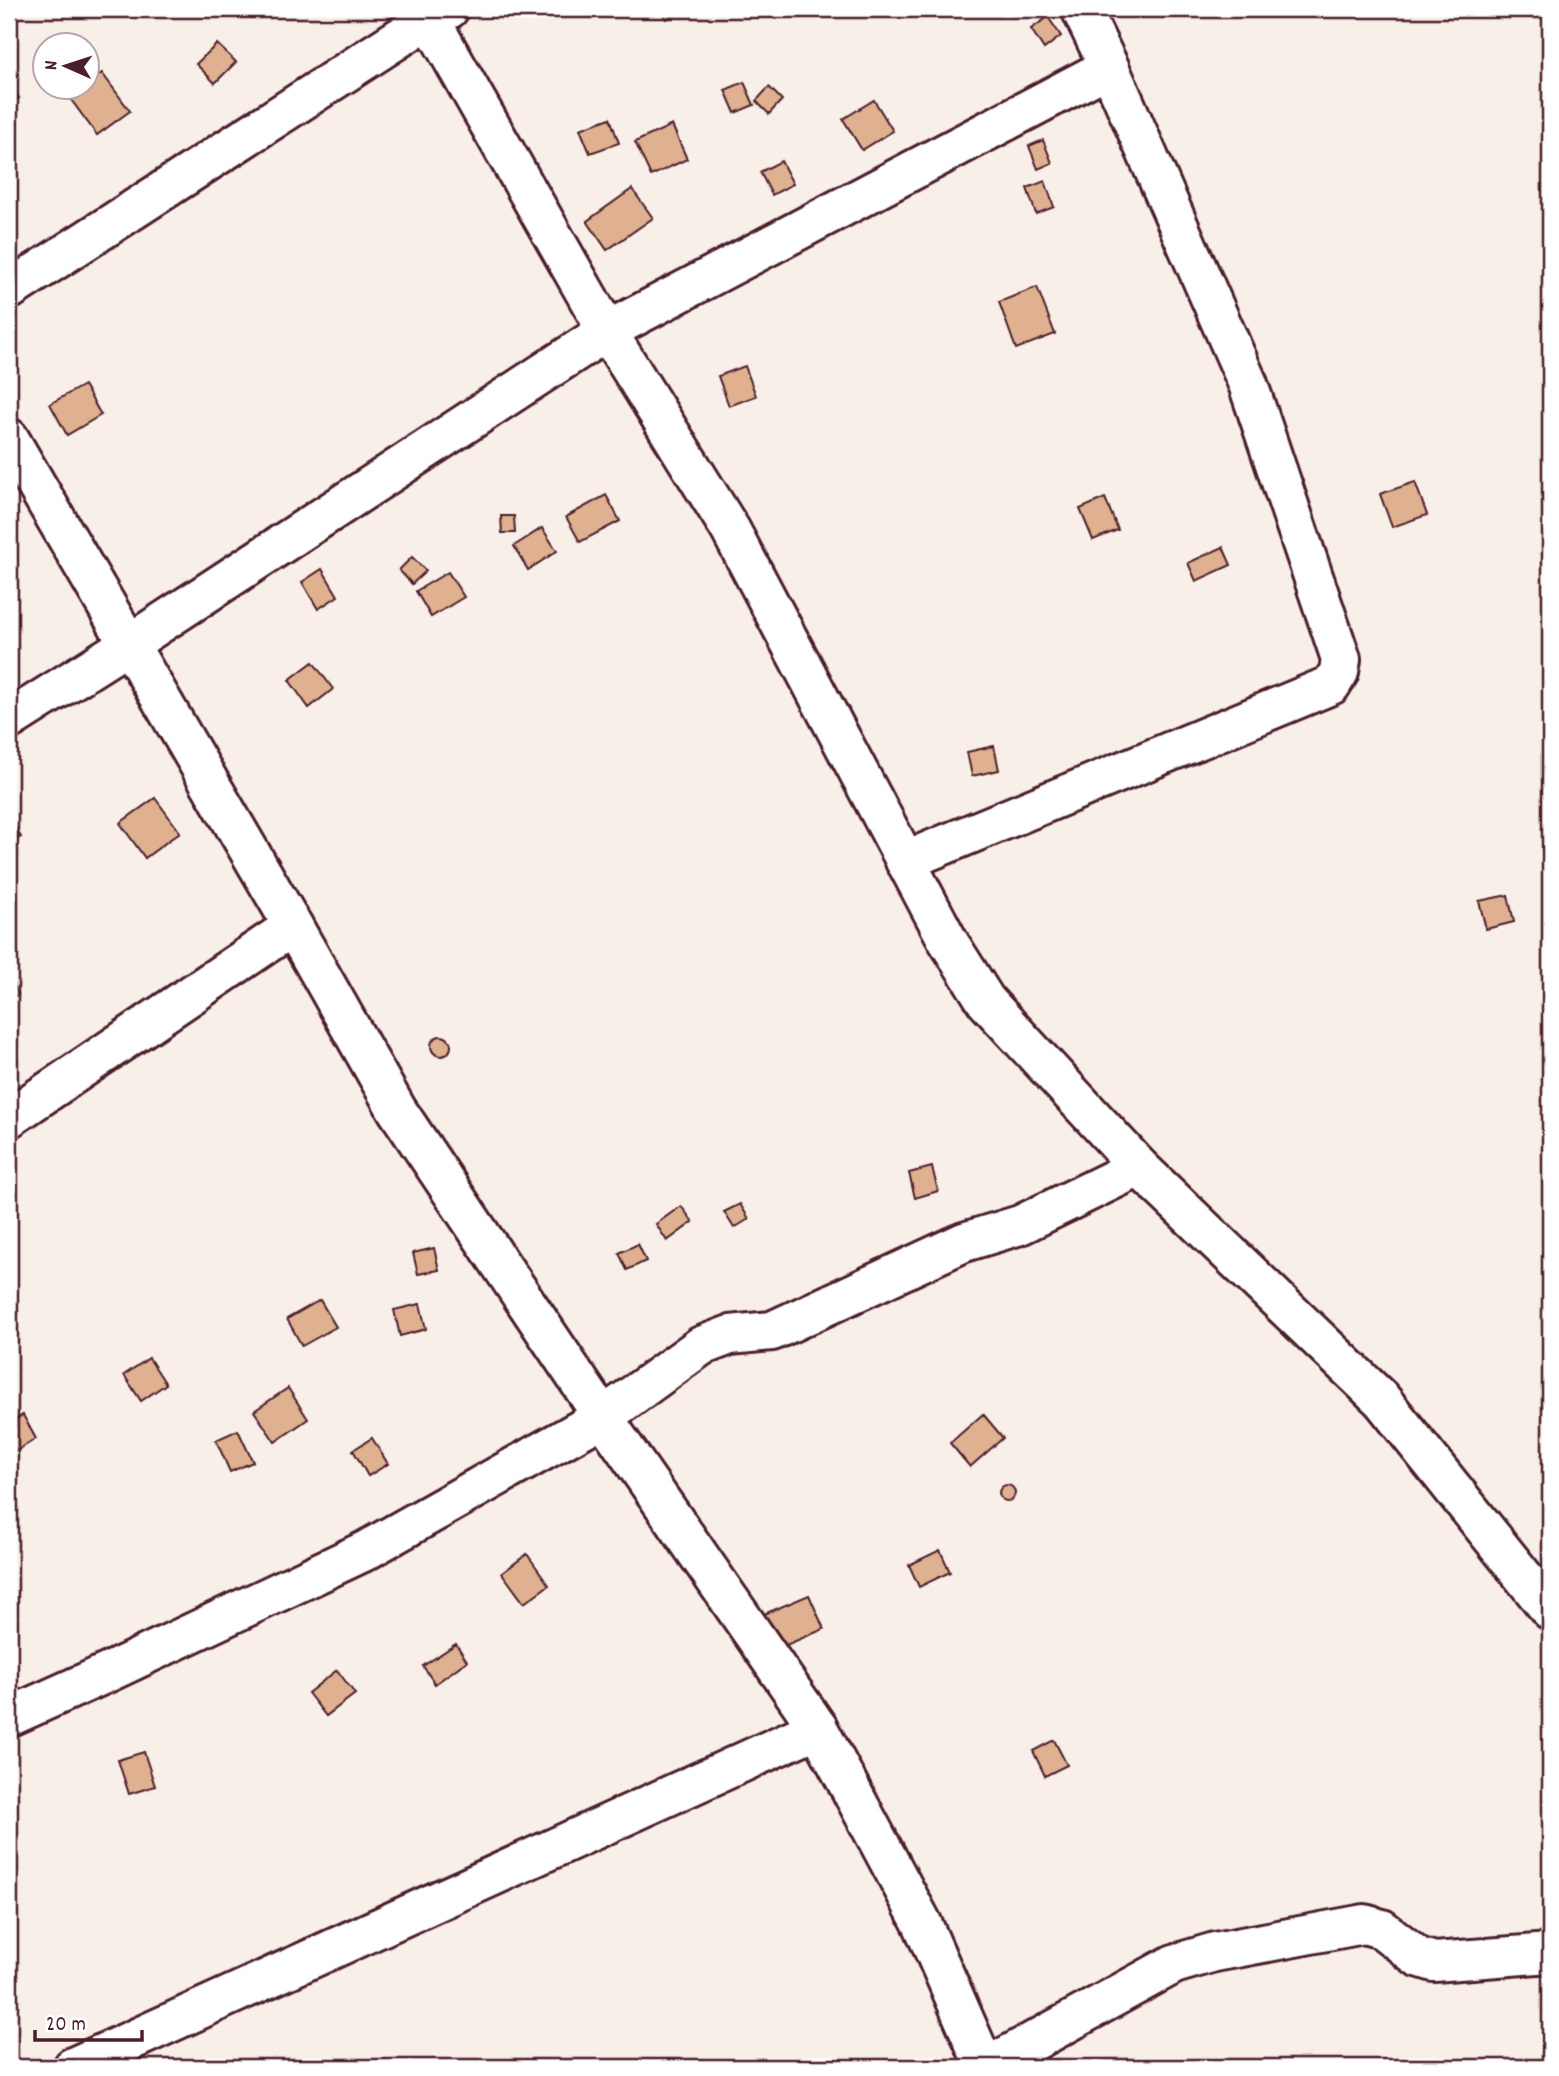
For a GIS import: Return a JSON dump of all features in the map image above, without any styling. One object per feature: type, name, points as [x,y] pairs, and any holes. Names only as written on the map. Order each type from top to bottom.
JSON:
[{"type":"street","points":[[905,861],[1331,685],[1339,672],[1341,659],[1248,384],[1081,9]]},
{"type":"street","points":[[9,290],[434,12],[607,331],[730,529],[948,941],[986,1001],[1139,1167],[1382,1401],[1550,1610]]},
{"type":"street","points":[[9,720],[607,331],[1109,67]]},
{"type":"street","points":[[9,438],[397,1110],[603,1417],[818,1728],[922,1923],[986,2067],[1174,1964],[1215,1952],[1364,1924],[1382,1929],[1418,1957],[1434,1962],[1550,1953]]},
{"type":"street","points":[[9,1118],[293,926]]},
{"type":"street","points":[[9,1717],[365,1552],[603,1417],[701,1346],[730,1335],[772,1331],[964,1242],[1020,1225],[1139,1167]]},
{"type":"street","points":[[73,2067],[818,1728]]},
{"type":"building","points":[[660,9],[683,9],[666,19]]},
{"type":"building","points":[[1048,17],[1061,36],[1044,49],[1031,29]]},
{"type":"building","points":[[217,44],[236,62],[215,83],[196,64]]},
{"type":"building","points":[[102,73],[130,111],[97,135],[73,102],[102,102]]},
{"type":"building","points":[[744,82],[754,105],[735,113],[725,90]]},
{"type":"building","points":[[9,84],[19,98],[9,107]]},
{"type":"building","points":[[769,87],[782,100],[769,114],[756,101]]},
{"type":"building","points":[[874,100],[893,131],[862,150],[843,119]]},
{"type":"building","points":[[610,118],[619,143],[590,153],[580,129]]},
{"type":"building","points":[[672,125],[687,159],[651,176],[635,142]]},
{"type":"building","points":[[1043,140],[1052,163],[1038,169],[1029,146]]},
{"type":"building","points":[[781,161],[793,184],[772,195],[760,172]]},
{"type":"building","points":[[1045,181],[1054,207],[1036,214],[1027,188]]},
{"type":"building","points":[[632,189],[653,218],[607,250],[587,221]]},
{"type":"building","points":[[1037,287],[1055,334],[1016,349],[999,302]]},
{"type":"building","points":[[745,366],[756,396],[729,406],[718,376]]},
{"type":"building","points":[[84,385],[101,415],[67,435],[50,404]]},
{"type":"building","points":[[1415,482],[1427,515],[1392,527],[1380,494]]},
{"type":"building","points":[[606,495],[620,521],[580,542],[566,517]]},
{"type":"building","points":[[1105,498],[1118,530],[1093,540],[1080,509]]},
{"type":"building","points":[[501,516],[514,516],[515,533],[502,533]]},
{"type":"building","points":[[542,528],[557,551],[528,570],[514,546]]},
{"type":"building","points":[[1223,547],[1231,565],[1196,581],[1188,563]]},
{"type":"building","points":[[412,557],[426,571],[412,584],[399,570]]},
{"type":"building","points":[[322,569],[338,596],[318,609],[302,582]]},
{"type":"building","points":[[448,572],[464,597],[431,617],[416,591]]},
{"type":"building","points":[[313,662],[333,689],[309,708],[289,680]]},
{"type":"building","points":[[994,746],[999,770],[972,776],[967,752]]},
{"type":"building","points":[[155,798],[180,832],[145,858],[120,823]]},
{"type":"building","points":[[9,816],[21,837],[9,843]]},
{"type":"building","points":[[1508,895],[1514,922],[1486,929],[1479,901]]},
{"type":"building","points":[[9,972],[18,995],[9,998]]},
{"type":"building","points":[[441,1036],[448,1039],[451,1046],[448,1053],[441,1056],[434,1053],[431,1046],[434,1039]]},
{"type":"building","points":[[932,1167],[938,1191],[915,1198],[909,1173]]},
{"type":"building","points":[[740,1204],[749,1219],[734,1228],[724,1212]]},
{"type":"building","points":[[681,1206],[693,1222],[667,1241],[656,1224]]},
{"type":"building","points":[[638,1244],[646,1261],[627,1270],[619,1253]]},
{"type":"building","points":[[434,1248],[439,1270],[418,1274],[413,1253]]},
{"type":"building","points":[[320,1300],[336,1327],[302,1346],[287,1319]]},
{"type":"building","points":[[420,1304],[426,1329],[400,1336],[394,1310]]},
{"type":"building","points":[[149,1358],[166,1384],[141,1401],[124,1375]]},
{"type":"building","points":[[288,1388],[308,1419],[275,1442],[254,1411]]},
{"type":"building","points":[[983,1414],[1003,1438],[970,1467],[950,1443]]},
{"type":"building","points":[[23,1415],[36,1439],[11,1454],[9,1423]]},
{"type":"building","points":[[238,1430],[253,1462],[230,1472],[216,1440]]},
{"type":"building","points":[[372,1438],[388,1464],[368,1476],[353,1450]]},
{"type":"building","points":[[1004,1485],[1010,1485],[1015,1493],[1013,1499],[1004,1501],[999,1496],[999,1490]]},
{"type":"building","points":[[940,1550],[950,1572],[919,1587],[909,1565]]},
{"type":"building","points":[[527,1554],[549,1585],[524,1603],[502,1573]]},
{"type":"building","points":[[809,1595],[824,1629],[779,1648],[764,1614]]},
{"type":"building","points":[[456,1644],[467,1661],[435,1684],[423,1666]]},
{"type":"building","points":[[337,1670],[355,1694],[326,1716],[308,1693]]},
{"type":"building","points":[[1054,1740],[1067,1765],[1045,1776],[1033,1751]]},
{"type":"building","points":[[144,1752],[155,1786],[129,1794],[118,1760]]}]
